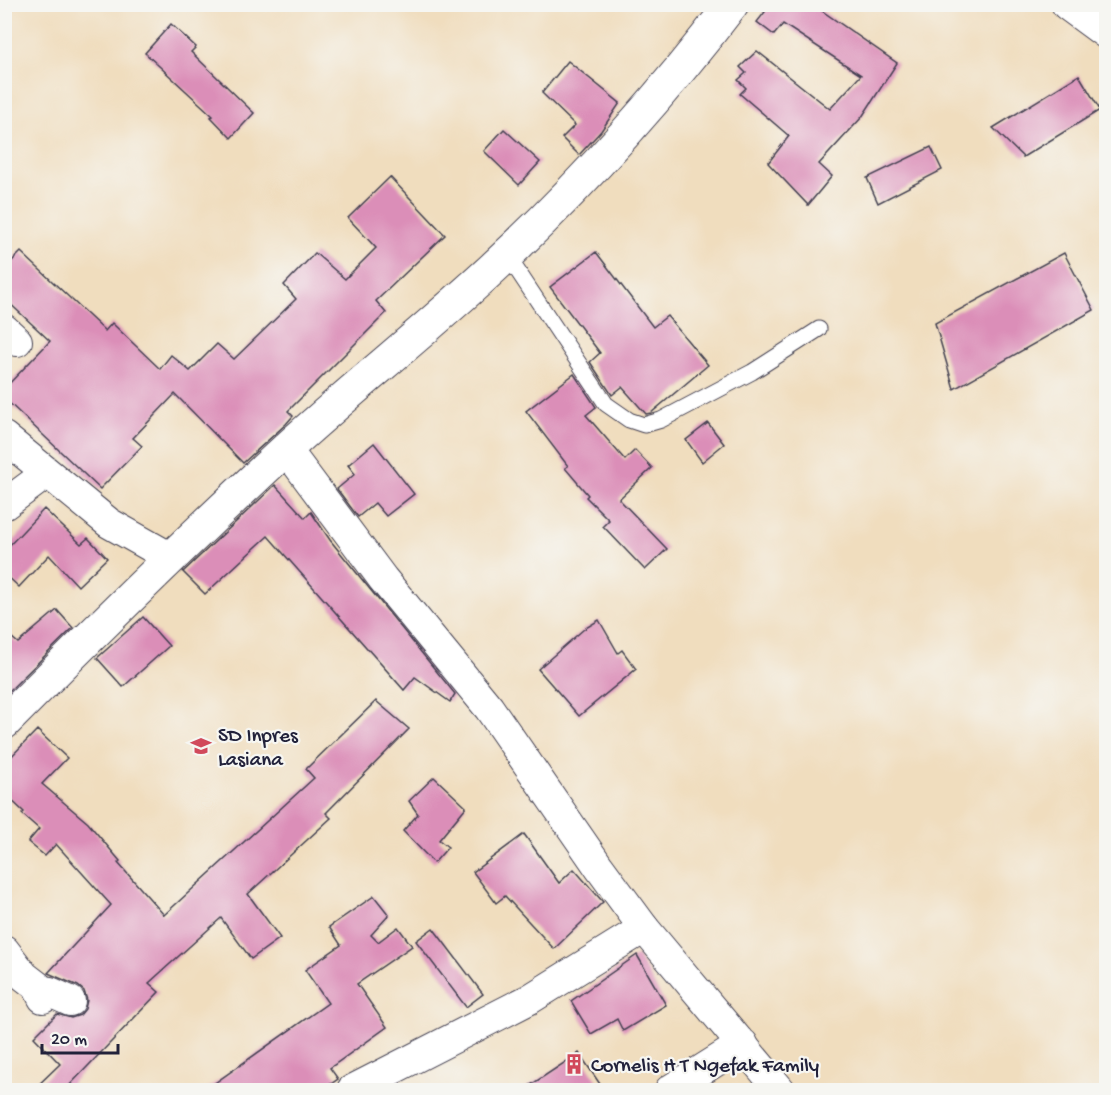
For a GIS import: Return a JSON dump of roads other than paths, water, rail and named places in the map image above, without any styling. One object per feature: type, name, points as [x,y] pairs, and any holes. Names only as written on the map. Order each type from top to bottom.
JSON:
[{"type":"main road","points":[[4,723],[171,558],[286,449],[507,255],[571,192],[693,55],[732,4]]},
{"type":"main road","points":[[1068,4],[1107,32]]},
{"type":"street","points":[[4,437],[109,523],[171,558]]},
{"type":"street","points":[[286,449],[383,579],[489,708],[644,928],[780,1090]]},
{"type":"street","points":[[4,505],[47,473]]},
{"type":"street","points":[[352,1090],[530,999],[644,928]]},
{"type":"street","points":[[4,950],[24,976],[37,986],[43,998],[50,992],[70,1001]]},
{"type":"street","points":[[670,1090],[743,1044]]},
{"type":"lane","points":[[507,255],[606,404],[629,420],[644,425],[661,420],[752,372],[819,329]]},
{"type":"place","name":"SD Inpres Lasiana","points":[[201,746]]},
{"type":"place","name":"Cornelis H T Ngefak Family","points":[[574,1064]]}]
